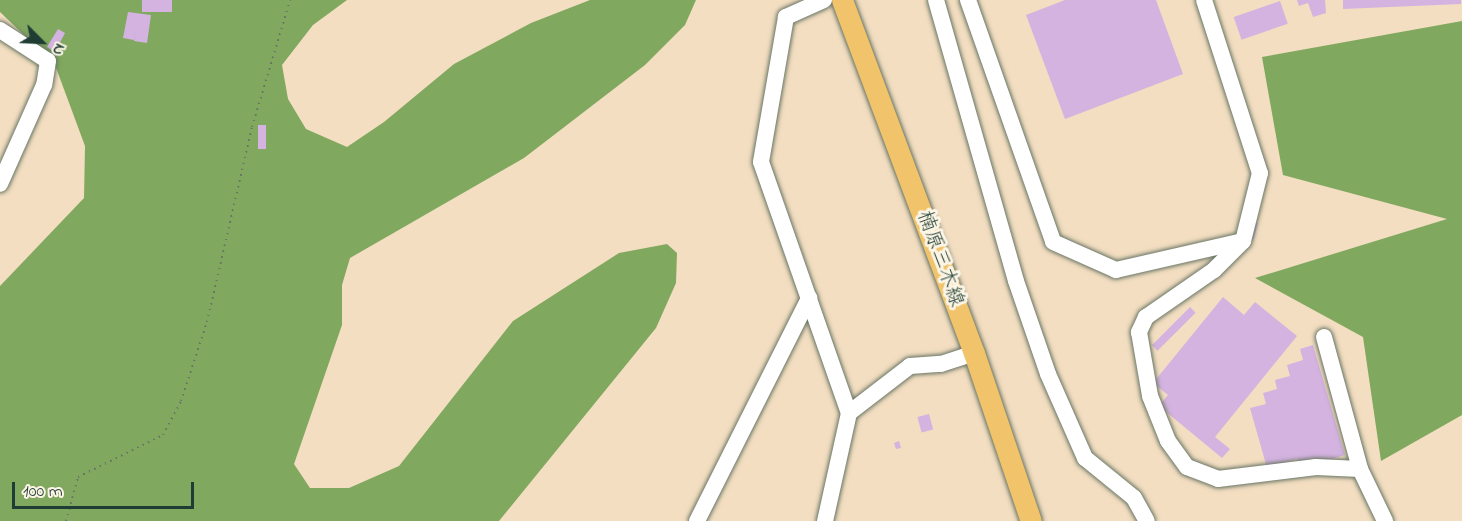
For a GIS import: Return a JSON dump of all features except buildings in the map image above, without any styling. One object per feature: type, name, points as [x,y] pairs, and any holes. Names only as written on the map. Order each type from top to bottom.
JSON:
[{"type":"main road","name":"楠原三木線","points":[[842,0],[974,353],[1031,521]]},
{"type":"street","points":[[824,0],[786,17],[761,162],[849,412],[825,521]]},
{"type":"street","points":[[936,0],[1016,281],[1048,374],[1085,458],[1134,498],[1147,521]]},
{"type":"street","points":[[968,0],[1053,242],[1116,270],[1243,241]]},
{"type":"street","points":[[1204,0],[1257,154],[1260,173],[1243,241],[1214,270],[1146,317],[1139,332],[1150,396],[1168,441],[1187,467],[1218,479],[1316,467],[1360,469]]},
{"type":"street","points":[[0,30],[48,61],[44,85],[0,184]]},
{"type":"street","points":[[697,521],[809,298]]},
{"type":"street","points":[[1324,337],[1360,469],[1384,521]]},
{"type":"street","points":[[849,412],[910,366],[941,364],[974,353]]},
{"type":"path","points":[[66,521],[78,477],[163,435],[182,401],[207,322],[252,127],[290,0]]},
{"type":"green space","points":[[0,0],[347,0],[313,25],[282,65],[288,99],[306,129],[347,147],[384,122],[454,64],[531,23],[590,0],[696,0],[685,25],[645,65],[524,158],[350,258],[342,285],[342,325],[294,464],[310,488],[349,488],[399,466],[513,321],[619,253],[667,244],[677,253],[676,283],[656,328],[499,521],[0,521],[0,286],[84,198],[85,146],[55,65],[0,12]]},
{"type":"green space","points":[[1462,21],[1462,415],[1381,461],[1363,337],[1255,278],[1447,219],[1283,175],[1262,57]]}]
